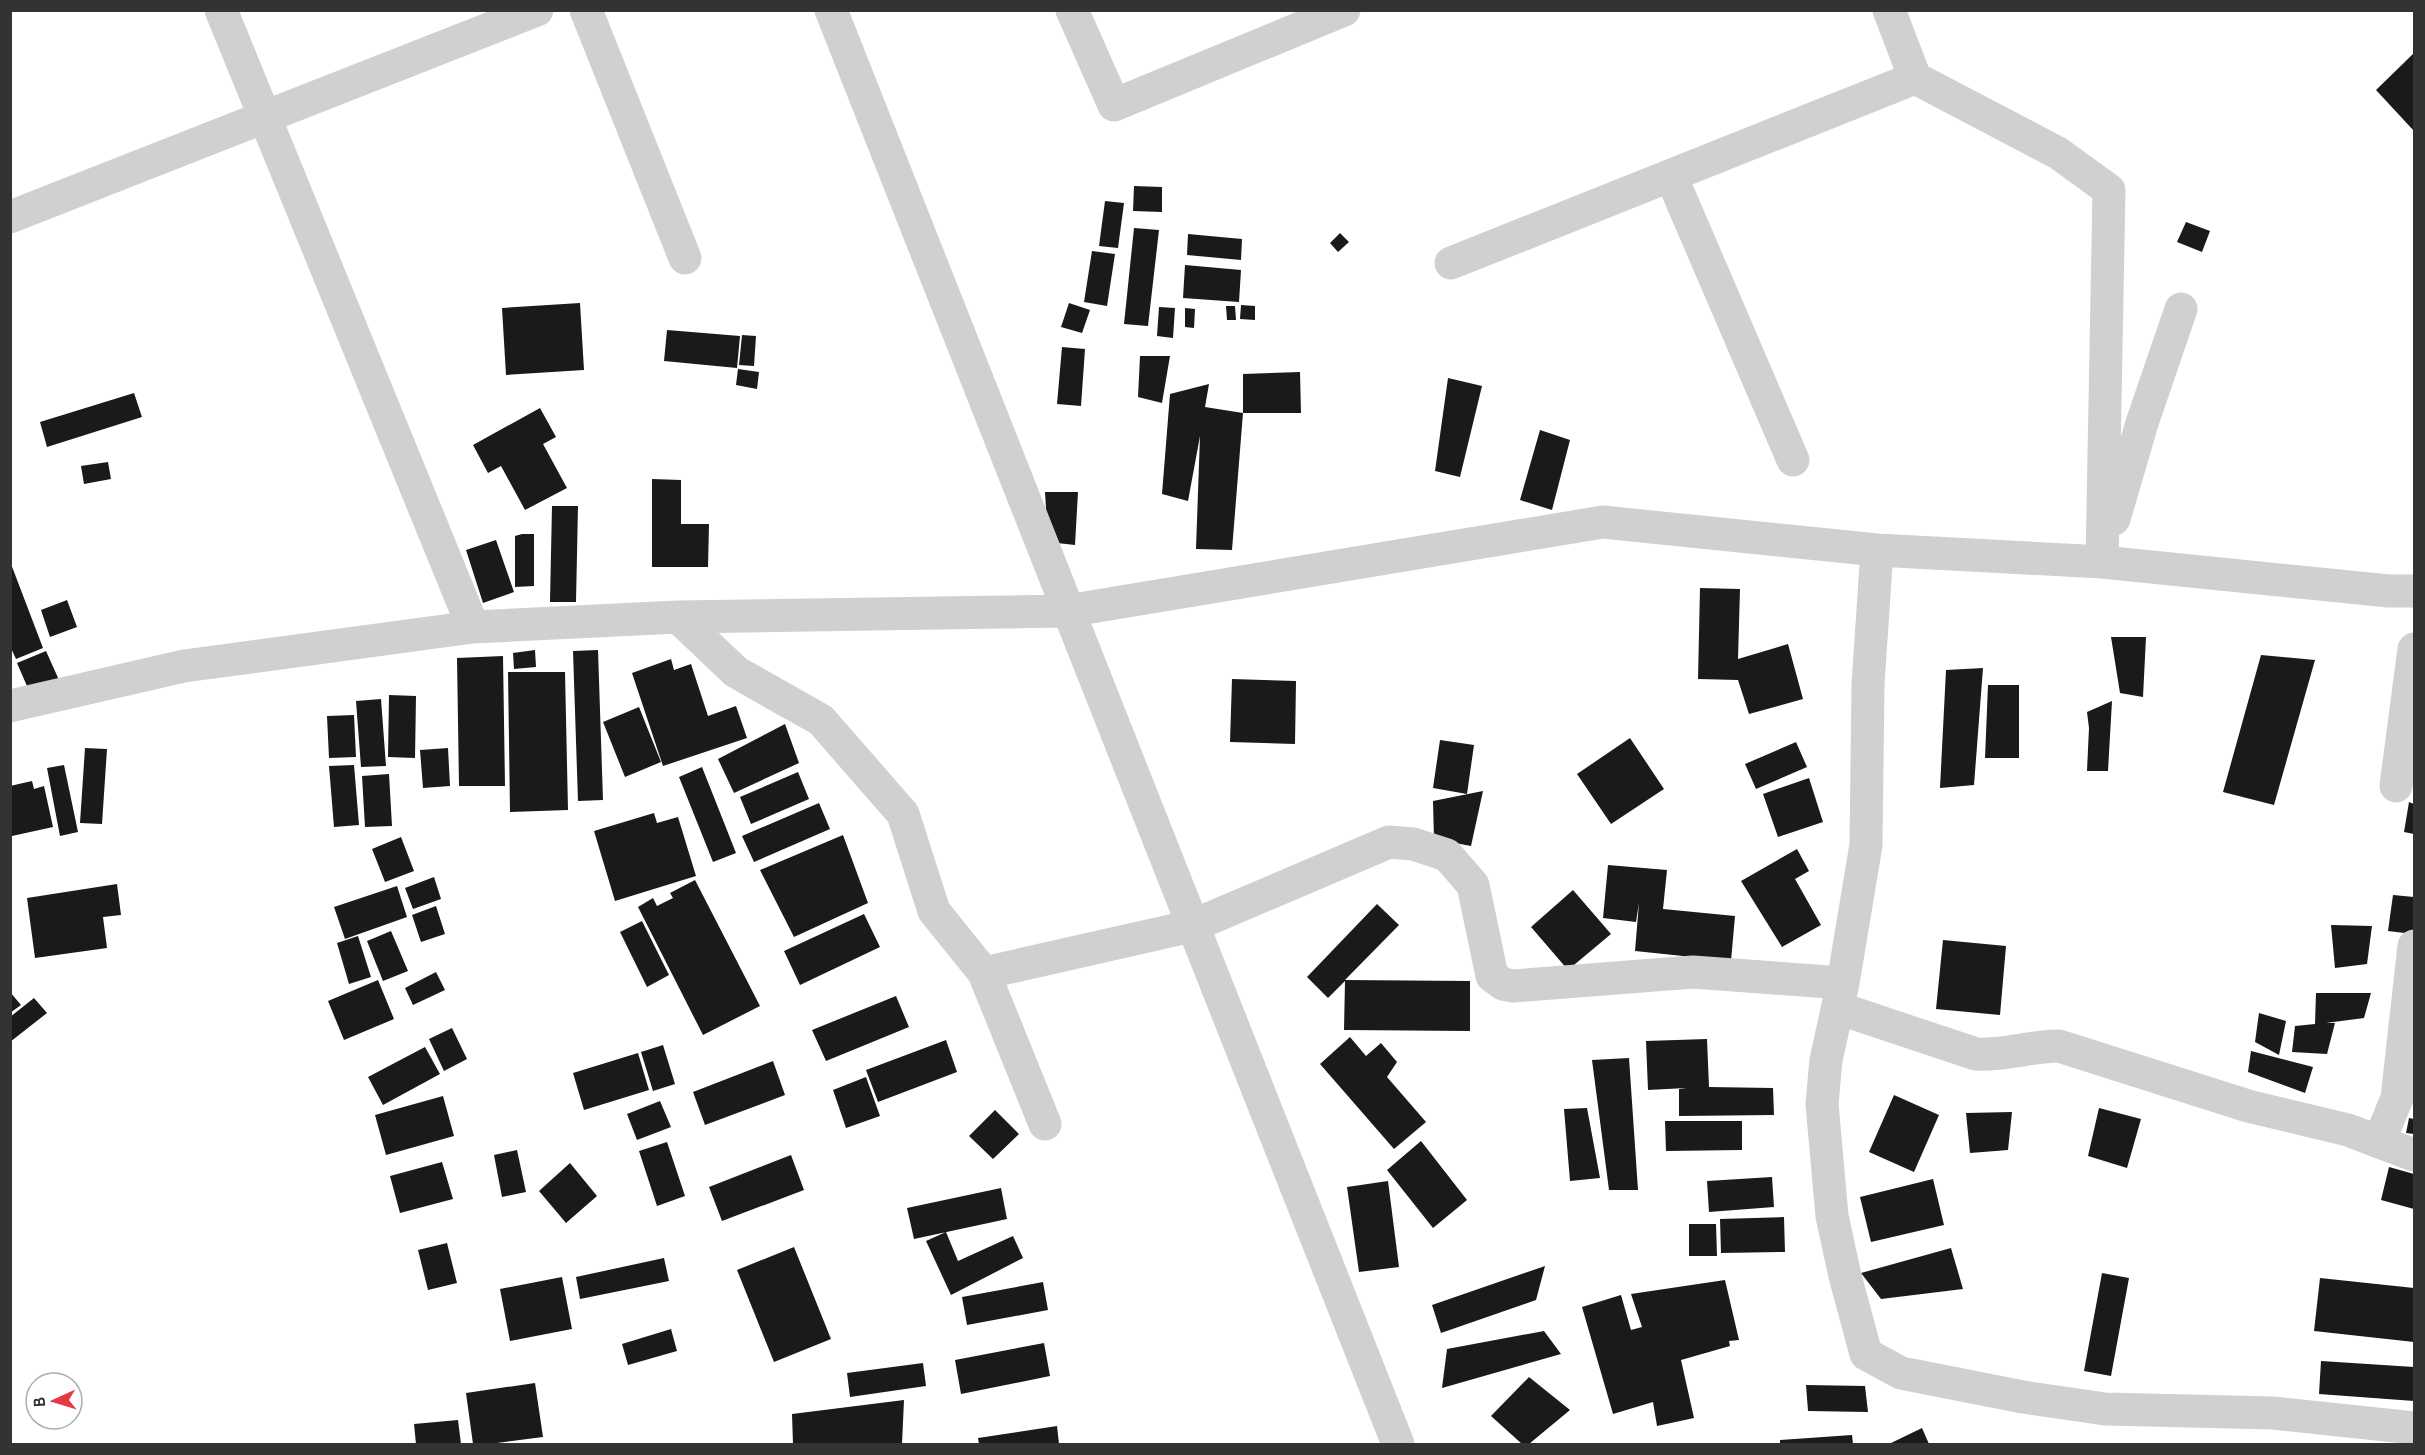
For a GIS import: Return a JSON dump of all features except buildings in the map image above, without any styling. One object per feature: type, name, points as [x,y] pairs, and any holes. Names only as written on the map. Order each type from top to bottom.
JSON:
[{"type":"street","points":[[221,10],[473,627]]},
{"type":"street","points":[[10,217],[537,10]]},
{"type":"street","points":[[586,10],[685,258]]},
{"type":"street","points":[[831,10],[1398,1444]]},
{"type":"street","points":[[1072,10],[1114,105],[1344,10]]},
{"type":"street","points":[[1889,10],[1915,78],[2058,153],[2109,190],[2102,562]]},
{"type":"street","points":[[1451,263],[1915,78]]},
{"type":"street","points":[[1671,176],[1793,460]]},
{"type":"street","points":[[2102,562],[2142,423],[2181,309]]},
{"type":"street","points":[[10,706],[184,666],[473,627],[678,617],[1067,611],[1603,522],[1877,550],[2102,562],[2389,591],[2415,591]]},
{"type":"street","points":[[1877,550],[1868,684],[1866,845],[1840,996],[1826,1060],[1823,1115],[1832,1216],[1866,1354],[1900,1373],[2082,1406],[2105,1409],[2273,1413],[2415,1428]]},
{"type":"street","points":[[678,617],[736,672],[821,720],[903,814],[934,911],[984,973],[1045,1124]]},
{"type":"street","points":[[2396,786],[2415,649]]},
{"type":"street","points":[[984,973],[1192,926],[1389,842],[1405,844],[1447,855],[1473,885],[1492,976],[1503,984],[1513,986],[1693,972],[1840,996],[1976,1054],[2059,1046],[2247,1106],[2348,1130],[2415,1155]]},
{"type":"street","points":[[2379,1142],[2397,1098],[2415,946]]}]
